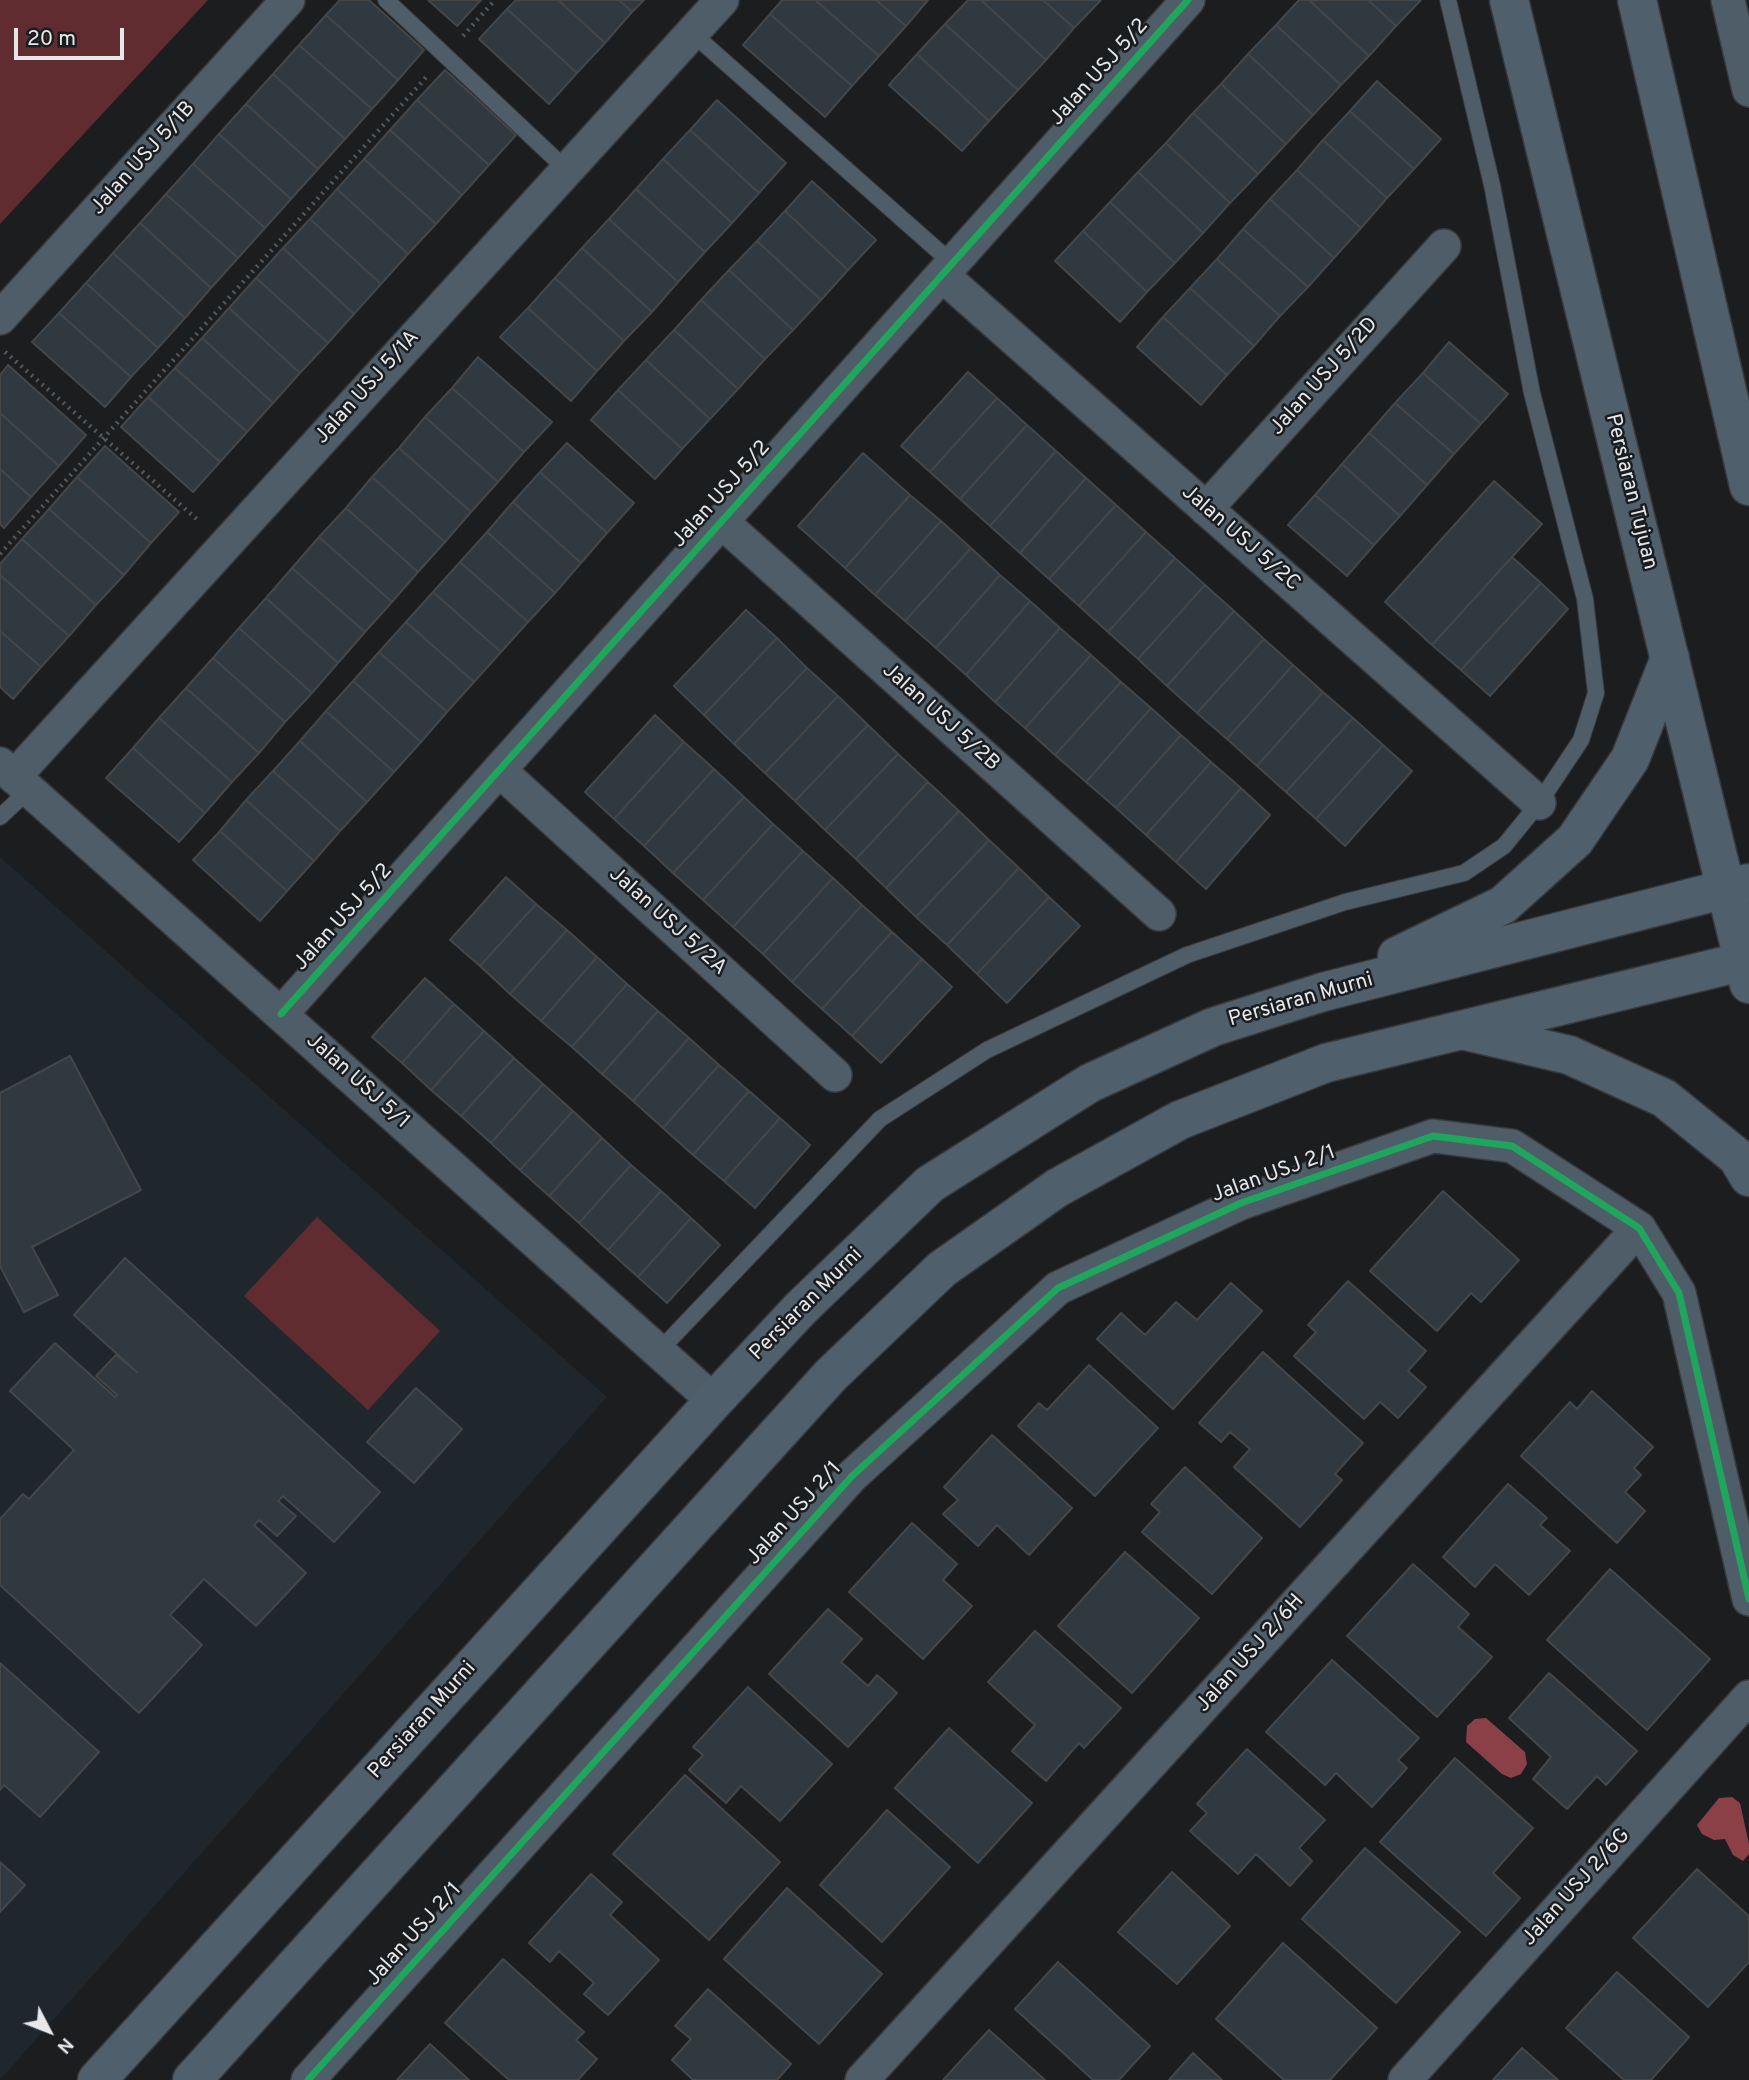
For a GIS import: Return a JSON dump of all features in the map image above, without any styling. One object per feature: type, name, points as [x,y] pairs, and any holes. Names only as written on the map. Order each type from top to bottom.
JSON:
[{"type":"main road","name":"Persiaran Tujuan","points":[[1509,0],[1671,657],[1737,887],[1747,968]]},
{"type":"main road","points":[[1637,0],[1749,486]]},
{"type":"main road","points":[[1323,992],[1503,905],[1575,840],[1630,759],[1671,657]]},
{"type":"main road","name":"Persiaran Murni","points":[[97,2080],[714,1401],[801,1308],[930,1184],[1090,1083],[1213,1027],[1323,992],[1737,887]]},
{"type":"main road","points":[[192,2080],[831,1375],[942,1269],[1057,1188],[1180,1120],[1326,1063],[1458,1029],[1747,968]]},
{"type":"main road","points":[[1458,1029],[1569,1055],[1664,1098],[1737,1157],[1749,1177]]},
{"type":"street","name":"Jalan USJ 5/1B","points":[[0,318],[288,0]]},
{"type":"street","name":"Jalan USJ 5/1A","points":[[15,777],[722,0]]},
{"type":"street","name":"Jalan USJ 5/2","points":[[281,1014],[1188,0]]},
{"type":"street","points":[[1728,0],[1749,90]]},
{"type":"street","name":"Jalan USJ 5/2D","points":[[1206,509],[1444,246]]},
{"type":"street","name":"Jalan USJ 5/2C","points":[[947,269],[1206,509],[1539,803]]},
{"type":"street","name":"Jalan USJ 5/2B","points":[[722,522],[1159,914]]},
{"type":"street","name":"Jalan USJ 5/2A","points":[[499,770],[835,1074]]},
{"type":"street","name":"Jalan USJ 5/1","points":[[15,777],[714,1401]]},
{"type":"street","name":"Jalan USJ 2/1","points":[[308,2080],[852,1476],[1058,1288],[1241,1203],[1433,1136],[1512,1146],[1639,1228]]},
{"type":"street","points":[[1639,1228],[1679,1293],[1749,1599]]},
{"type":"street","name":"Jalan USJ 2/6H","points":[[862,2080],[1639,1228]]},
{"type":"street","name":"Jalan USJ 2/6G","points":[[1405,2080],[1749,1697]]},
{"type":"lane","points":[[386,0],[568,170]]},
{"type":"lane","points":[[659,1351],[880,1119],[987,1051],[1187,955],[1345,902],[1464,873],[1504,846],[1539,803],[1581,740],[1596,693],[1585,599],[1532,393],[1492,185],[1448,0]]},
{"type":"lane","points":[[692,33],[947,269]]},
{"type":"lane","points":[[0,817],[15,777]]},
{"type":"path","points":[[0,554],[495,0]]},
{"type":"path","points":[[0,348],[226,544]]},
{"type":"shaded area","points":[[0,0],[208,0],[0,224]]},
{"type":"shaded area","points":[[0,857],[607,1397],[0,2080]]},
{"type":"shaded area","points":[[317,1217],[440,1331],[368,1410],[244,1296]]},
{"type":"shaded area","points":[[1486,1718],[1525,1752],[1527,1764],[1521,1774],[1511,1778],[1502,1774],[1466,1742],[1467,1726],[1475,1719]]},
{"type":"shaded area","points":[[1732,1797],[1740,1803],[1749,1844],[1749,1854],[1743,1861],[1733,1855],[1725,1839],[1714,1840],[1702,1834],[1697,1825],[1719,1798]]},
{"type":"building","points":[[340,0],[369,0],[424,50],[398,80],[326,15]]},
{"type":"building","points":[[428,0],[481,0],[457,26]]},
{"type":"building","points":[[516,0],[558,0],[605,43],[577,73],[507,9]]},
{"type":"building","points":[[558,0],[619,0],[632,12],[605,43]]},
{"type":"building","points":[[619,0],[644,0],[632,12]]},
{"type":"building","points":[[782,0],[815,0],[879,56],[852,86],[770,14]]},
{"type":"building","points":[[815,0],[876,0],[906,26],[879,56]]},
{"type":"building","points":[[876,0],[928,0],[906,26]]},
{"type":"building","points":[[968,0],[981,0],[1046,60],[1018,90],[945,24]]},
{"type":"building","points":[[981,0],[1043,0],[1074,28],[1046,60]]},
{"type":"building","points":[[1043,0],[1101,0],[1074,28]]},
{"type":"building","points":[[1299,0],[1309,0],[1369,56],[1341,85],[1276,25]]},
{"type":"building","points":[[1309,0],[1368,0],[1396,26],[1369,56]]},
{"type":"building","points":[[1368,0],[1421,0],[1396,26]]},
{"type":"building","points":[[507,9],[577,73],[549,104],[479,39]]},
{"type":"building","points":[[770,14],[852,86],[825,117],[743,45]]},
{"type":"building","points":[[326,15],[398,80],[372,109],[299,45]]},
{"type":"building","points":[[945,24],[1018,90],[989,121],[917,54]]},
{"type":"building","points":[[1276,25],[1341,85],[1313,115],[1248,54]]},
{"type":"building","points":[[299,45],[372,109],[345,139],[273,74]]},
{"type":"building","points":[[917,54],[989,121],[962,151],[889,85]]},
{"type":"building","points":[[1248,54],[1313,115],[1286,144],[1221,84]]},
{"type":"building","points":[[445,70],[516,135],[489,165],[417,100]]},
{"type":"building","points":[[273,74],[345,139],[318,169],[246,104]]},
{"type":"building","points":[[1377,81],[1441,139],[1414,169],[1350,111]]},
{"type":"building","points":[[1221,84],[1286,144],[1258,174],[1193,113]]},
{"type":"building","points":[[417,100],[489,165],[462,195],[390,130]]},
{"type":"building","points":[[717,100],[786,163],[759,193],[690,130]]},
{"type":"building","points":[[246,104],[318,169],[291,199],[219,134]]},
{"type":"building","points":[[1350,111],[1414,169],[1387,198],[1323,140]]},
{"type":"building","points":[[1193,113],[1258,174],[1230,203],[1166,143]]},
{"type":"building","points":[[390,130],[462,195],[436,224],[364,159]]},
{"type":"building","points":[[690,130],[759,193],[732,223],[663,159]]},
{"type":"building","points":[[219,134],[291,199],[265,228],[193,164]]},
{"type":"building","points":[[1323,140],[1387,198],[1361,228],[1297,170]]},
{"type":"building","points":[[1166,143],[1230,203],[1203,233],[1138,172]]},
{"type":"building","points":[[364,159],[436,224],[408,254],[337,189]]},
{"type":"building","points":[[663,159],[732,223],[705,252],[636,189]]},
{"type":"building","points":[[193,164],[265,228],[238,258],[166,194]]},
{"type":"building","points":[[1297,170],[1361,228],[1334,258],[1270,199]]},
{"type":"building","points":[[1138,172],[1203,233],[1175,263],[1110,202]]},
{"type":"building","points":[[812,181],[876,240],[848,270],[785,211]]},
{"type":"building","points":[[337,189],[408,254],[381,284],[310,219]]},
{"type":"building","points":[[636,189],[705,252],[678,282],[609,219]]},
{"type":"building","points":[[166,194],[238,258],[211,288],[140,223]]},
{"type":"building","points":[[1270,199],[1334,258],[1308,287],[1243,229]]},
{"type":"building","points":[[1110,202],[1175,263],[1147,292],[1083,231]]},
{"type":"building","points":[[785,211],[848,270],[821,300],[757,241]]},
{"type":"building","points":[[310,219],[381,284],[354,314],[283,248]]},
{"type":"building","points":[[609,219],[678,282],[652,312],[582,248]]},
{"type":"building","points":[[140,223],[211,288],[185,318],[113,253]]},
{"type":"building","points":[[1243,229],[1308,287],[1280,316],[1217,259]]},
{"type":"building","points":[[1083,231],[1147,292],[1120,322],[1055,261]]},
{"type":"building","points":[[757,241],[821,300],[793,330],[729,270]]},
{"type":"building","points":[[283,248],[354,314],[328,343],[256,278]]},
{"type":"building","points":[[582,248],[652,312],[624,341],[555,278]]},
{"type":"building","points":[[113,253],[185,318],[158,348],[86,283]]},
{"type":"building","points":[[1217,259],[1280,316],[1254,346],[1190,288]]},
{"type":"building","points":[[729,270],[793,330],[765,359],[701,300]]},
{"type":"building","points":[[256,278],[328,343],[300,373],[229,308]]},
{"type":"building","points":[[555,278],[624,341],[597,371],[528,308]]},
{"type":"building","points":[[86,283],[158,348],[131,377],[59,313]]},
{"type":"building","points":[[1190,288],[1254,346],[1227,375],[1163,317]]},
{"type":"building","points":[[701,300],[765,359],[738,389],[674,330]]},
{"type":"building","points":[[229,308],[300,373],[273,403],[202,338]]},
{"type":"building","points":[[528,308],[597,371],[571,401],[500,337]]},
{"type":"building","points":[[59,313],[131,377],[105,407],[32,342]]},
{"type":"building","points":[[1163,317],[1227,375],[1201,405],[1137,347]]},
{"type":"building","points":[[674,330],[738,389],[710,419],[646,360]]},
{"type":"building","points":[[202,338],[273,403],[247,432],[175,368]]},
{"type":"building","points":[[1449,342],[1508,394],[1481,424],[1423,373]]},
{"type":"building","points":[[478,357],[552,422],[524,452],[452,388]]},
{"type":"building","points":[[646,360],[710,419],[682,449],[618,390]]},
{"type":"building","points":[[8,365],[86,435],[59,466],[0,413],[0,375]]},
{"type":"building","points":[[175,368],[247,432],[220,462],[148,397]]},
{"type":"building","points":[[968,372],[997,398],[930,472],[901,446]]},
{"type":"building","points":[[1423,373],[1481,424],[1454,454],[1395,403]]},
{"type":"building","points":[[452,388],[524,452],[498,482],[425,417]]},
{"type":"building","points":[[618,390],[682,449],[655,479],[591,420]]},
{"type":"building","points":[[148,397],[220,462],[193,492],[121,427]]},
{"type":"building","points":[[997,398],[1027,425],[960,499],[930,472]]},
{"type":"building","points":[[1395,403],[1454,454],[1427,485],[1369,433]]},
{"type":"building","points":[[0,413],[59,466],[31,497],[0,469]]},
{"type":"building","points":[[425,417],[498,482],[471,512],[399,448]]},
{"type":"building","points":[[1027,425],[1056,451],[990,526],[960,499]]},
{"type":"building","points":[[1369,433],[1427,485],[1400,516],[1342,464]]},
{"type":"building","points":[[567,443],[634,503],[607,533],[540,472]]},
{"type":"building","points":[[105,446],[179,512],[151,543],[77,477]]},
{"type":"building","points":[[399,448],[471,512],[445,542],[372,477]]},
{"type":"building","points":[[1056,451],[1086,478],[1020,553],[990,526]]},
{"type":"building","points":[[863,453],[910,495],[845,568],[798,526]]},
{"type":"building","points":[[1342,464],[1400,516],[1374,545],[1315,495]]},
{"type":"building","points":[[0,469],[31,497],[4,528],[0,524]]},
{"type":"building","points":[[540,472],[607,533],[581,563],[513,502]]},
{"type":"building","points":[[77,477],[151,543],[124,575],[49,509]]},
{"type":"building","points":[[372,477],[445,542],[418,572],[346,508]]},
{"type":"building","points":[[1086,478],[1116,505],[1049,579],[1020,553]]},
{"type":"building","points":[[1494,481],[1542,524],[1432,645],[1385,602]]},
{"type":"building","points":[[910,495],[941,521],[875,595],[845,568]]},
{"type":"building","points":[[1315,495],[1374,545],[1347,576],[1288,525]]},
{"type":"building","points":[[513,502],[581,563],[555,593],[487,532]]},
{"type":"building","points":[[1116,505],[1146,532],[1079,606],[1049,579]]},
{"type":"building","points":[[346,508],[418,572],[392,602],[319,537]]},
{"type":"building","points":[[49,509],[124,575],[96,605],[22,539]]},
{"type":"building","points":[[941,521],[971,548],[905,621],[875,595]]},
{"type":"building","points":[[487,532],[555,593],[528,622],[460,562]]},
{"type":"building","points":[[1146,532],[1175,558],[1108,632],[1079,606]]},
{"type":"building","points":[[319,537],[392,602],[365,632],[292,568]]},
{"type":"building","points":[[22,539],[96,605],[69,636],[0,575],[0,564]]},
{"type":"building","points":[[971,548],[1000,575],[936,648],[905,621]]},
{"type":"building","points":[[1512,557],[1541,583],[1461,670],[1432,645]]},
{"type":"building","points":[[1175,558],[1205,585],[1138,659],[1108,632]]},
{"type":"building","points":[[460,562],[528,622],[501,652],[433,592]]},
{"type":"building","points":[[292,568],[365,632],[338,663],[266,598]]},
{"type":"building","points":[[0,575],[69,636],[41,667],[0,631]]},
{"type":"building","points":[[1000,575],[1030,601],[966,675],[936,648]]},
{"type":"building","points":[[1541,583],[1568,609],[1490,696],[1461,670]]},
{"type":"building","points":[[1205,585],[1234,611],[1167,686],[1138,659]]},
{"type":"building","points":[[433,592],[501,652],[474,682],[406,622]]},
{"type":"building","points":[[266,598],[338,663],[312,693],[239,628]]},
{"type":"building","points":[[1030,601],[1060,628],[995,702],[966,675]]},
{"type":"building","points":[[746,610],[777,638],[704,715],[674,686]]},
{"type":"building","points":[[1234,611],[1264,639],[1197,713],[1167,686]]},
{"type":"building","points":[[406,622],[474,682],[447,712],[379,652]]},
{"type":"building","points":[[239,628],[312,693],[285,722],[213,658]]},
{"type":"building","points":[[1060,628],[1091,655],[1025,728],[995,702]]},
{"type":"building","points":[[0,631],[41,667],[13,699],[0,687]]},
{"type":"building","points":[[777,638],[807,668],[734,744],[704,715]]},
{"type":"building","points":[[1264,639],[1293,665],[1227,739],[1197,713]]},
{"type":"building","points":[[379,652],[447,712],[421,742],[353,681]]},
{"type":"building","points":[[1091,655],[1121,682],[1055,755],[1025,728]]},
{"type":"building","points":[[213,658],[285,722],[259,753],[186,688]]},
{"type":"building","points":[[1293,665],[1323,692],[1257,766],[1227,739]]},
{"type":"building","points":[[807,668],[838,696],[765,773],[734,744]]},
{"type":"building","points":[[353,681],[421,742],[394,772],[326,711]]},
{"type":"building","points":[[1121,682],[1151,708],[1086,782],[1055,755]]},
{"type":"building","points":[[186,688],[259,753],[232,782],[159,718]]},
{"type":"building","points":[[1323,692],[1353,718],[1286,792],[1257,766]]},
{"type":"building","points":[[838,696],[868,725],[795,801],[765,773]]},
{"type":"building","points":[[1151,708],[1181,735],[1116,808],[1086,782]]},
{"type":"building","points":[[326,711],[394,772],[367,802],[300,741]]},
{"type":"building","points":[[655,715],[684,742],[614,819],[585,792]]},
{"type":"building","points":[[159,718],[232,782],[205,813],[133,748]]},
{"type":"building","points":[[1353,718],[1383,745],[1316,819],[1286,792]]},
{"type":"building","points":[[868,725],[898,754],[825,830],[795,801]]},
{"type":"building","points":[[1181,735],[1211,762],[1146,835],[1116,808]]},
{"type":"building","points":[[300,741],[367,802],[340,831],[273,771]]},
{"type":"building","points":[[684,742],[714,769],[644,846],[614,819]]},
{"type":"building","points":[[1383,745],[1412,771],[1345,846],[1316,819]]},
{"type":"building","points":[[133,748],[205,813],[179,842],[106,778]]},
{"type":"building","points":[[898,754],[928,782],[856,859],[825,830]]},
{"type":"building","points":[[1211,762],[1241,788],[1176,862],[1146,835]]},
{"type":"building","points":[[714,769],[744,797],[673,873],[644,846]]},
{"type":"building","points":[[273,771],[340,831],[314,861],[246,800]]},
{"type":"building","points":[[928,782],[959,811],[886,888],[856,859]]},
{"type":"building","points":[[1241,788],[1270,815],[1206,889],[1176,862]]},
{"type":"building","points":[[744,797],[773,824],[703,900],[673,873]]},
{"type":"building","points":[[246,800],[314,861],[287,891],[220,831]]},
{"type":"building","points":[[959,811],[989,840],[916,917],[886,888]]},
{"type":"building","points":[[773,824],[803,851],[733,927],[703,900]]},
{"type":"building","points":[[220,831],[287,891],[260,921],[193,860]]},
{"type":"building","points":[[989,840],[1019,868],[947,945],[916,917]]},
{"type":"building","points":[[803,851],[833,878],[763,954],[733,927]]},
{"type":"building","points":[[1019,868],[1049,897],[977,974],[947,945]]},
{"type":"building","points":[[506,877],[536,904],[480,966],[450,940]]},
{"type":"building","points":[[833,878],[862,905],[792,982],[763,954]]},
{"type":"building","points":[[1049,897],[1080,926],[1007,1003],[977,974]]},
{"type":"building","points":[[536,904],[567,930],[510,994],[480,966]]},
{"type":"building","points":[[862,905],[892,932],[822,1009],[792,982]]},
{"type":"building","points":[[567,930],[597,957],[541,1021],[510,994]]},
{"type":"building","points":[[892,932],[922,959],[852,1036],[822,1009]]},
{"type":"building","points":[[597,957],[627,984],[572,1047],[541,1021]]},
{"type":"building","points":[[922,959],[952,987],[881,1063],[852,1036]]},
{"type":"building","points":[[425,978],[454,1004],[402,1063],[372,1037]]},
{"type":"building","points":[[627,984],[658,1011],[602,1074],[572,1047]]},
{"type":"building","points":[[454,1004],[484,1031],[431,1090],[402,1063]]},
{"type":"building","points":[[658,1011],[689,1038],[633,1101],[602,1074]]},
{"type":"building","points":[[484,1031],[514,1058],[461,1116],[431,1090]]},
{"type":"building","points":[[689,1038],[719,1065],[663,1128],[633,1101]]},
{"type":"building","points":[[70,1056],[141,1190],[32,1247],[58,1295],[24,1312],[0,1266],[0,1093]]},
{"type":"building","points":[[514,1058],[543,1084],[491,1143],[461,1116]]},
{"type":"building","points":[[719,1065],[749,1091],[693,1155],[663,1128]]},
{"type":"building","points":[[543,1084],[573,1111],[520,1170],[491,1143]]},
{"type":"building","points":[[749,1091],[780,1118],[724,1181],[693,1155]]},
{"type":"building","points":[[573,1111],[602,1138],[549,1196],[520,1170]]},
{"type":"building","points":[[780,1118],[810,1145],[755,1208],[724,1181]]},
{"type":"building","points":[[602,1138],[631,1165],[579,1223],[549,1196]]},
{"type":"building","points":[[631,1165],[661,1191],[608,1250],[579,1223]]},
{"type":"building","points":[[661,1191],[691,1218],[638,1277],[608,1250]]},
{"type":"building","points":[[1443,1191],[1519,1260],[1481,1302],[1471,1293],[1437,1331],[1370,1271]]},
{"type":"building","points":[[691,1218],[720,1245],[667,1303],[638,1277]]},
{"type":"building","points":[[125,1258],[380,1492],[334,1542],[283,1496],[278,1501],[296,1516],[277,1536],[259,1520],[254,1525],[306,1573],[256,1626],[204,1579],[170,1615],[202,1645],[139,1713],[0,1585],[0,1519],[23,1494],[29,1499],[74,1450],[10,1391],[55,1343],[115,1397],[117,1395],[96,1376],[116,1355],[137,1372],[74,1315]]},
{"type":"building","points":[[1348,1281],[1426,1351],[1408,1371],[1426,1387],[1398,1418],[1380,1402],[1364,1419],[1294,1356],[1316,1332],[1308,1325]]},
{"type":"building","points":[[1231,1283],[1262,1311],[1173,1409],[1097,1339],[1121,1313],[1145,1335],[1176,1302],[1197,1320]]},
{"type":"building","points":[[1263,1352],[1363,1443],[1335,1474],[1342,1480],[1300,1527],[1234,1467],[1250,1449],[1230,1432],[1221,1442],[1199,1423]]},
{"type":"building","points":[[1089,1365],[1158,1428],[1095,1496],[1018,1426],[1039,1403],[1047,1410]]},
{"type":"building","points":[[416,1388],[462,1429],[414,1483],[367,1442]]},
{"type":"building","points":[[1592,1391],[1653,1447],[1634,1468],[1641,1475],[1625,1492],[1645,1511],[1617,1543],[1521,1456],[1570,1402],[1577,1409]]},
{"type":"building","points":[[992,1435],[1072,1508],[1029,1555],[997,1525],[978,1546],[943,1514],[958,1500],[944,1487]]},
{"type":"building","points":[[1185,1467],[1262,1538],[1212,1594],[1142,1532],[1160,1512],[1151,1504]]},
{"type":"building","points":[[1508,1484],[1547,1518],[1540,1525],[1570,1551],[1529,1595],[1495,1564],[1475,1587],[1443,1557]]},
{"type":"building","points":[[912,1523],[957,1564],[943,1580],[972,1606],[923,1659],[849,1592]]},
{"type":"building","points":[[1125,1552],[1199,1618],[1132,1693],[1058,1626]]},
{"type":"building","points":[[1413,1564],[1469,1614],[1458,1627],[1492,1657],[1437,1717],[1347,1636]]},
{"type":"building","points":[[1610,1569],[1710,1659],[1647,1730],[1547,1640]]},
{"type":"building","points":[[828,1609],[862,1639],[841,1662],[868,1686],[877,1675],[897,1693],[848,1747],[769,1674]]},
{"type":"building","points":[[1035,1631],[1121,1708],[1084,1748],[1079,1743],[1046,1781],[1012,1751],[1035,1725],[988,1682]]},
{"type":"building","points":[[1332,1660],[1419,1738],[1398,1760],[1407,1768],[1372,1807],[1336,1773],[1325,1785],[1266,1732]]},
{"type":"building","points":[[0,1663],[99,1752],[40,1817],[4,1785],[0,1790]]},
{"type":"building","points":[[1549,1673],[1637,1751],[1606,1785],[1597,1776],[1567,1809],[1533,1779],[1551,1757],[1509,1718]]},
{"type":"building","points":[[748,1687],[832,1764],[780,1821],[741,1786],[726,1803],[689,1770],[703,1755],[693,1747]]},
{"type":"building","points":[[949,1728],[1032,1803],[978,1863],[895,1788]]},
{"type":"building","points":[[1247,1749],[1325,1820],[1299,1848],[1312,1861],[1290,1886],[1256,1854],[1238,1874],[1190,1831],[1207,1813],[1197,1804]]},
{"type":"building","points":[[1455,1758],[1533,1828],[1493,1873],[1520,1898],[1486,1936],[1380,1842]]},
{"type":"building","points":[[685,1775],[780,1862],[709,1940],[613,1854]]},
{"type":"building","points":[[887,1810],[950,1867],[882,1942],[820,1885]]},
{"type":"building","points":[[1365,1848],[1460,1932],[1396,2003],[1302,1919]]},
{"type":"building","points":[[0,1862],[25,1885],[0,1912]]},
{"type":"building","points":[[1697,1869],[1749,1916],[1749,1962],[1708,2007],[1633,1938]]},
{"type":"building","points":[[1172,1872],[1230,1926],[1177,1984],[1118,1932]]},
{"type":"building","points":[[591,1874],[622,1902],[610,1915],[659,1960],[608,2015],[584,1994],[594,1983],[559,1951],[550,1962],[529,1943]]},
{"type":"building","points":[[787,1888],[882,1974],[819,2044],[724,1959]]},
{"type":"building","points":[[1283,1943],[1377,2028],[1330,2080],[1284,2080],[1216,2019]]},
{"type":"building","points":[[503,1959],[584,2032],[576,2040],[597,2059],[578,2080],[509,2080],[445,2023]]},
{"type":"building","points":[[1058,1962],[1150,2046],[1119,2080],[1093,2080],[1015,2009]]},
{"type":"building","points":[[1617,1972],[1689,2037],[1651,2080],[1624,2080],[1566,2028]]},
{"type":"building","points":[[708,1989],[791,2064],[777,2080],[693,2080],[672,2060],[691,2039],[675,2026]]},
{"type":"building","points":[[989,2030],[1045,2080],[943,2080]]},
{"type":"building","points":[[430,2044],[469,2080],[397,2080]]},
{"type":"building","points":[[1522,2048],[1558,2080],[1493,2080]]},
{"type":"building","points":[[1193,2053],[1222,2080],[1169,2080]]},
{"type":"cycle path","points":[[281,1014],[1188,0]]},
{"type":"cycle path","points":[[308,2080],[852,1476],[1058,1288],[1241,1203],[1433,1136],[1512,1146],[1639,1228],[1679,1293],[1749,1599]]}]
